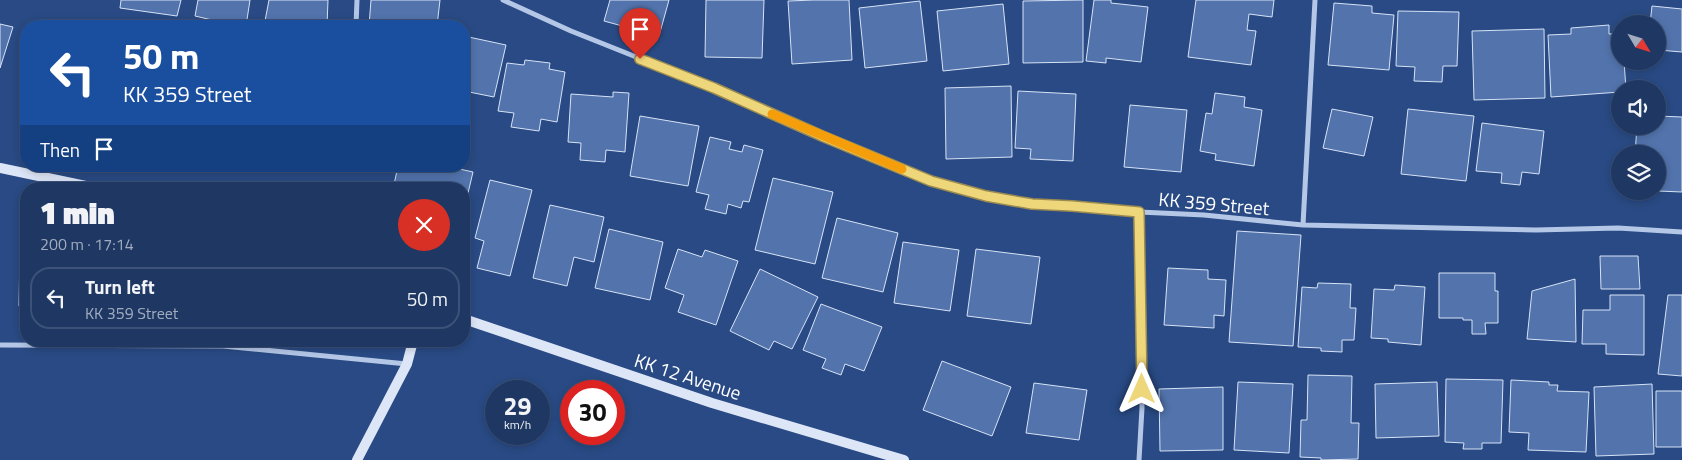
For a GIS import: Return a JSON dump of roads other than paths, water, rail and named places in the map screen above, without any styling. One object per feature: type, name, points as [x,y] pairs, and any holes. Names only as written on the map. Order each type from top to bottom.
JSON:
[{"type":"main road","points":[[0,168],[67,182]]},
{"type":"main road","name":"KK 12 Avenue","points":[[470,321],[712,403],[904,460]]},
{"type":"main road","points":[[357,460],[407,364],[411,347]]},
{"type":"street","points":[[356,20],[357,0]]},
{"type":"street","name":"KK 359 Street","points":[[503,0],[571,31],[714,88],[822,136],[931,181],[986,196],[1032,204],[1204,215],[1304,225],[1536,230],[1618,228],[1682,232]]},
{"type":"street","points":[[1304,225],[1315,0]]},
{"type":"street","points":[[1139,212],[1142,399],[1140,460]]},
{"type":"street","points":[[0,345],[20,345]]},
{"type":"street","points":[[233,347],[407,364]]}]
